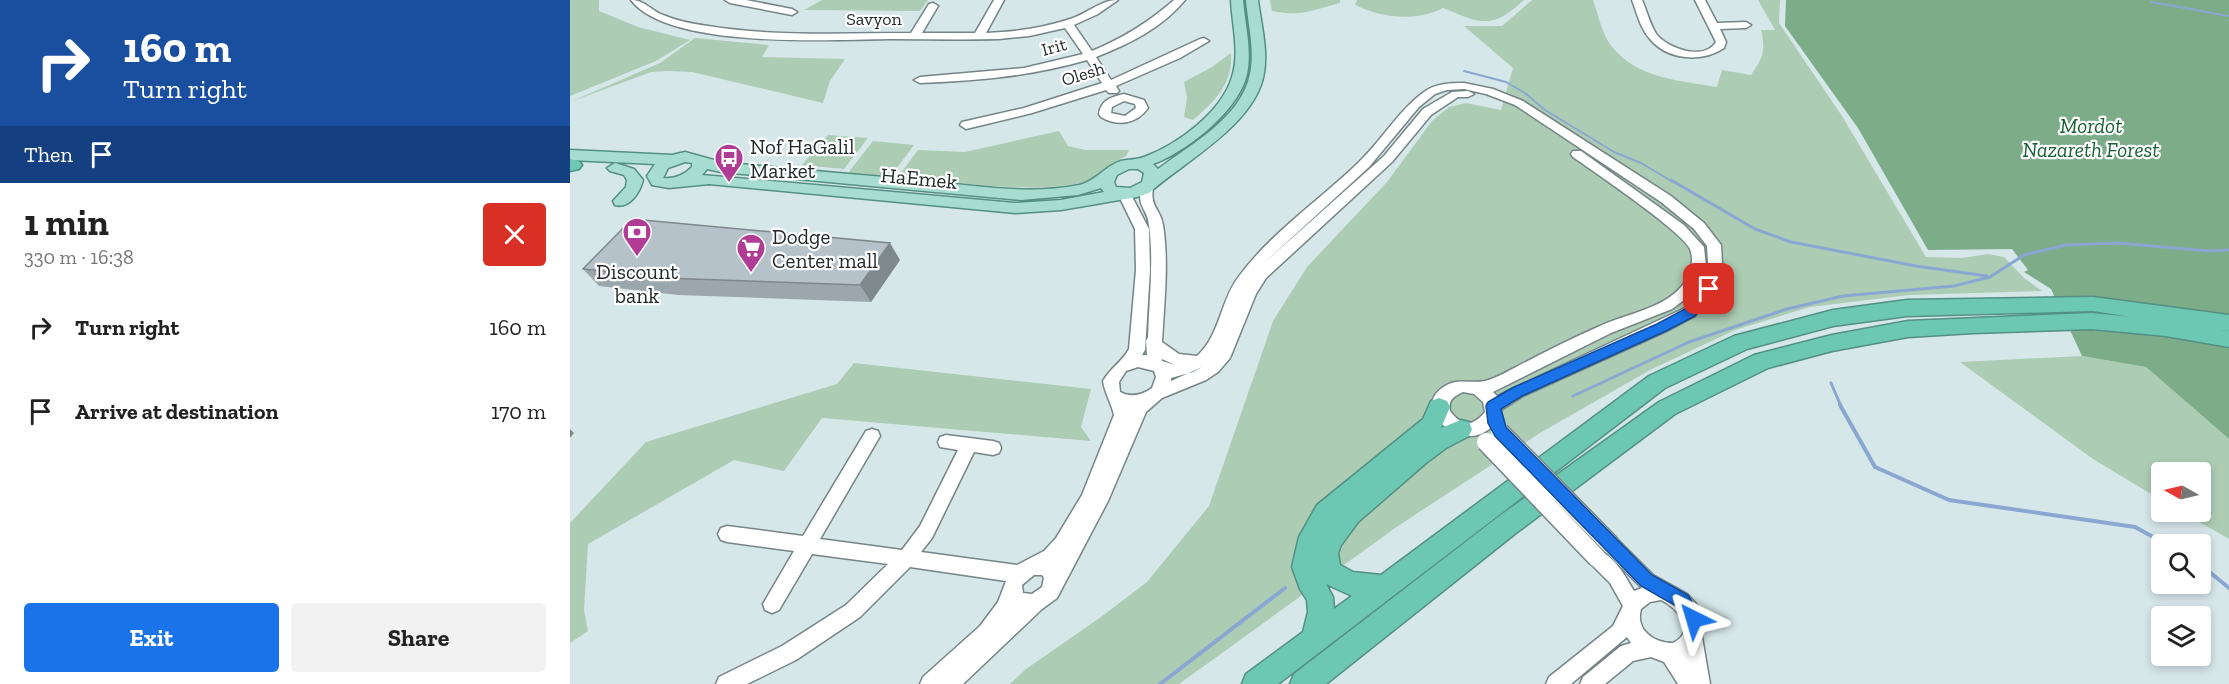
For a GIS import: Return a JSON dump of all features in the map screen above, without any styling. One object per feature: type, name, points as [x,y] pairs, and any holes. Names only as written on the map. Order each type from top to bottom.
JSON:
[{"type":"highway","points":[[1256,684],[1657,382],[1741,342],[1833,318],[1907,308],[2093,304],[2229,323]]},
{"type":"highway","points":[[1304,684],[1508,525],[1667,408],[1762,361],[1908,329],[1973,325],[2092,321],[2166,328],[2229,339]]},
{"type":"highway","points":[[1315,638],[1321,612],[1320,597],[1309,581],[1305,567],[1311,537],[1326,513],[1431,425],[1439,407]]},
{"type":"highway","points":[[1384,587],[1358,588],[1340,580],[1328,570],[1324,558],[1330,539],[1342,522],[1415,458],[1442,437],[1465,430]]},
{"type":"main road","points":[[1237,0],[1241,73],[1231,95],[1219,110],[1174,150],[1155,160],[1117,167],[1107,176],[1107,187],[1123,194],[1133,193],[1148,185],[1198,147],[1233,115],[1247,98],[1257,73],[1252,0]]},
{"type":"main road","name":"HaEmek","points":[[672,160],[692,157],[700,162],[721,167],[1021,195],[1078,190],[1095,185],[1107,176]]},
{"type":"main road","points":[[571,163],[672,160]]},
{"type":"main road","points":[[655,176],[659,167],[672,160]]},
{"type":"main road","points":[[571,163],[640,170],[655,176],[657,181],[662,183],[677,182],[696,172],[700,168],[700,162]]},
{"type":"main road","points":[[1138,164],[1149,168],[1152,172],[1148,185]]},
{"type":"main road","points":[[615,168],[629,172],[635,180],[633,189],[621,201]]},
{"type":"main road","name":"HaEmek","points":[[677,182],[709,179],[1015,208],[1061,205],[1123,194]]},
{"type":"street","name":"Savyon","points":[[636,0],[644,9],[664,19],[705,28],[784,35],[914,36],[1031,33],[1090,14],[1113,0]]},
{"type":"street","points":[[730,0],[792,12]]},
{"type":"street","points":[[979,36],[999,0]]},
{"type":"street","name":"Irit","points":[[920,80],[1008,75],[1089,55],[1137,34],[1168,13],[1180,0]]},
{"type":"street","points":[[1637,0],[1650,32],[1656,40],[1671,50],[1701,55],[1715,51],[1721,42],[1700,0]]},
{"type":"street","points":[[914,36],[933,6]]},
{"type":"street","points":[[1067,23],[1118,99]]},
{"type":"street","points":[[1713,26],[1746,25]]},
{"type":"street","name":"Olesh","points":[[966,125],[1001,118],[1109,85],[1161,65],[1204,41]]},
{"type":"street","points":[[1129,363],[1137,361],[1157,365],[1171,372],[1188,368],[1204,359],[1223,329],[1240,285],[1260,258],[1365,164],[1415,105],[1431,92],[1446,87],[1464,86],[1489,91],[1519,104],[1666,199],[1704,232],[1714,245],[1715,263],[1709,289],[1690,312],[1662,327],[1517,392],[1493,410],[1485,425],[1465,430]]},
{"type":"street","points":[[1118,399],[1134,403],[1201,376],[1213,368],[1222,358],[1249,293],[1261,274],[1388,159],[1427,112],[1456,94],[1474,94],[1496,100],[1516,111],[1654,207],[1679,228],[1697,247],[1700,267],[1687,290],[1667,305],[1606,329],[1491,386],[1478,388],[1461,386],[1453,389],[1441,400],[1439,407],[1446,422],[1465,430],[1493,437],[1604,551],[1662,591],[1682,601],[1690,609],[1696,629],[1688,646],[1670,653],[1650,648],[1628,653],[1590,684]]},
{"type":"street","points":[[949,684],[1035,603],[1046,597],[1102,496],[1140,408],[1164,380],[1157,365],[1153,342],[1158,268],[1156,223],[1145,201],[1148,185]]},
{"type":"street","points":[[930,684],[975,646],[996,623],[1012,595],[1013,584],[1028,570],[1050,557],[1062,544],[1089,498],[1122,415],[1118,399],[1110,388],[1111,381],[1114,374],[1129,363],[1137,350],[1143,270],[1142,229],[1123,194]]},
{"type":"street","points":[[1153,342],[1164,354],[1176,361],[1204,359]]},
{"type":"street","points":[[1478,388],[1491,399],[1493,437]]},
{"type":"street","points":[[772,604],[872,435]]},
{"type":"street","points":[[946,442],[993,448]]},
{"type":"street","points":[[726,684],[789,653],[853,611],[906,560],[926,532],[969,445]]},
{"type":"street","points":[[727,534],[906,560],[1051,572],[1053,584]]},
{"type":"street","points":[[1604,551],[1632,608],[1630,621],[1634,632],[1650,648]]},
{"type":"street","points":[[1556,684],[1620,632],[1632,608],[1642,595],[1662,591]]},
{"type":"street","points":[[1012,595],[1014,599],[1023,604],[1035,603]]},
{"type":"street","points":[[1693,639],[1700,684]]},
{"type":"street","points":[[1670,653],[1689,684]]},
{"type":"green space","points":[[570,0],[599,0],[599,11],[638,27],[690,40],[656,61],[570,96]]},
{"type":"green space","points":[[822,0],[928,0],[920,11],[804,10]]},
{"type":"green space","points":[[1270,0],[1340,0],[1340,3],[1307,12],[1292,13],[1272,11]]},
{"type":"green space","points":[[1357,0],[1524,0],[1503,16],[1486,21],[1467,18],[1443,8],[1422,15],[1399,17],[1376,13],[1355,5]]},
{"type":"green space","points":[[1532,0],[1593,0],[1606,38],[1623,58],[1647,72],[1689,83],[1717,87],[1722,70],[1751,75],[1762,54],[1761,30],[1775,30],[1758,0],[1780,0],[1779,23],[1842,116],[1926,257],[1962,258],[1988,254],[2004,257],[2024,278],[2042,291],[1909,295],[1810,307],[1735,330],[1650,370],[1540,433],[1398,526],[1179,684],[1010,684],[1026,669],[1147,582],[1209,506],[1273,321],[1307,267],[1387,182],[1432,121],[1449,107],[1466,103],[1501,110],[1513,68],[1464,26],[1502,26]]},
{"type":"green space","name":"Mordot Nazareth Forest","points":[[1786,0],[2229,0],[2229,439],[2146,367],[2082,356],[2051,289],[2024,272],[2028,270],[2012,249],[1928,250],[1858,128],[1785,26]]},
{"type":"green space","points":[[695,38],[769,45],[762,57],[845,59],[830,81],[823,103],[692,72],[668,71],[651,72],[570,102],[660,63]]},
{"type":"green space","points":[[1231,53],[1229,74],[1221,91],[1193,120],[1184,117],[1187,98],[1184,82],[1212,67]]},
{"type":"green space","points":[[1059,131],[1068,146],[1085,150],[1129,150],[1126,156],[1092,179],[1051,187],[997,186],[898,177],[918,150],[965,152]]},
{"type":"green space","points":[[828,135],[868,138],[844,169],[802,165]]},
{"type":"green space","points":[[873,141],[914,145],[890,177],[848,173]]},
{"type":"green space","points":[[2082,356],[2146,367],[2229,439],[2229,539],[2199,522],[2211,522],[2211,462],[2151,462],[2151,494],[2093,459],[1960,362]]},
{"type":"green space","points":[[854,363],[1091,389],[1081,427],[1091,441],[822,418],[784,471],[734,460],[588,544],[584,610],[588,631],[570,643],[570,523],[646,442],[837,384]]},
{"type":"building","name":"Dodge Center mall","points":[[632,219],[890,243],[860,285],[663,278],[583,269]]},
{"type":"waterway","points":[[2151,2],[2229,16]]},
{"type":"waterway","points":[[1464,71],[1506,82],[1525,93],[1545,110],[1614,152],[1641,163],[1673,182]]},
{"type":"waterway","points":[[1671,180],[1755,229],[1791,242],[1916,266],[1987,276]]},
{"type":"waterway","points":[[1573,396],[1689,342],[1787,309],[1843,296],[1954,286],[1990,277],[2024,255],[2066,245],[2118,243],[2209,251],[2229,250]]},
{"type":"waterway","points":[[1831,383],[1841,406]]},
{"type":"waterway","points":[[1840,405],[1875,467],[1949,500],[2135,527],[2151,536]]},
{"type":"waterway","points":[[2211,573],[2229,588]]},
{"type":"waterway","points":[[1160,684],[1285,588]]},
{"type":"place","name":"Nof HaGalil Market","points":[[729,184]]},
{"type":"place","name":"Discount bank","points":[[637,258]]},
{"type":"place","name":"Dodge Center mall","points":[[751,274]]},
{"type":"route","points":[[1694,619],[1690,609],[1682,601],[1647,581],[1500,432],[1493,413],[1494,406],[1499,401],[1690,312],[1709,289]]}]
